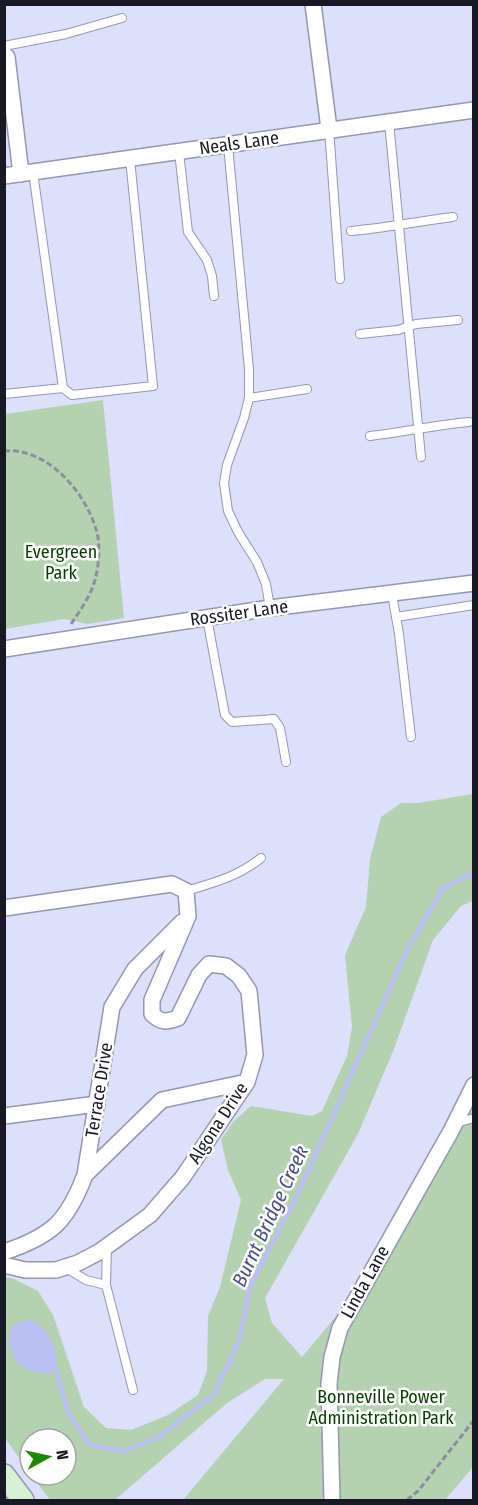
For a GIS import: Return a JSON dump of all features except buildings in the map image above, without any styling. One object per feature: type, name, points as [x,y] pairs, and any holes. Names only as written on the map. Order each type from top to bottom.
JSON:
[{"type":"main road","points":[[4,1475],[23,1500]]},
{"type":"street","points":[[313,4],[329,129]]},
{"type":"street","points":[[4,54],[27,173]]},
{"type":"street","name":"Neals Lane","points":[[4,176],[474,110]]},
{"type":"street","name":"Rossiter Lane","points":[[4,649],[270,608],[474,583]]},
{"type":"street","points":[[4,908],[172,884],[186,891]]},
{"type":"street","name":"Algona Drive","points":[[4,1265],[25,1270],[64,1268],[78,1263],[107,1246],[150,1215],[183,1177],[248,1082],[255,1055],[249,991],[239,976],[226,966],[210,964],[199,975],[178,1018],[166,1022],[152,1014],[152,1000],[188,916],[186,891]]},
{"type":"street","name":"Terrace Drive","points":[[4,1252],[47,1233],[65,1218],[85,1175],[112,1007],[135,969],[188,916]]},
{"type":"street","points":[[85,1175],[162,1100],[248,1082]]},
{"type":"street","name":"Linda Lane","points":[[332,1500],[329,1384],[332,1357],[340,1328],[474,1085]]},
{"type":"street","points":[[4,1116],[97,1104]]},
{"type":"lane","points":[[4,46],[66,34],[122,18]]},
{"type":"lane","points":[[389,122],[421,457]]},
{"type":"lane","points":[[329,129],[340,279]]},
{"type":"lane","points":[[228,145],[249,369],[249,398],[227,465],[224,483],[228,511],[257,562],[266,584],[270,608]]},
{"type":"lane","points":[[178,152],[188,232],[207,260],[212,276],[214,296]]},
{"type":"lane","points":[[27,173],[63,388],[72,395],[153,386],[130,159]]},
{"type":"lane","points":[[351,231],[453,217]]},
{"type":"lane","points":[[360,334],[458,320]]},
{"type":"lane","points":[[4,394],[63,388]]},
{"type":"lane","points":[[249,398],[307,389]]},
{"type":"lane","points":[[370,436],[469,422]]},
{"type":"lane","points":[[392,594],[411,737]]},
{"type":"lane","points":[[396,617],[474,606]]},
{"type":"lane","points":[[207,618],[225,715],[232,722],[274,719],[280,728],[286,762]]},
{"type":"lane","points":[[186,891],[226,880],[247,869],[261,858]]},
{"type":"lane","points":[[454,1123],[474,1118]]},
{"type":"lane","points":[[107,1246],[106,1285],[133,1390]]},
{"type":"lane","points":[[64,1268],[86,1280],[106,1285]]},
{"type":"path","points":[[4,451],[28,454],[50,464],[72,483],[86,504],[97,530],[99,553],[95,580],[81,609],[60,641]]},
{"type":"path","points":[[407,1500],[418,1491],[474,1420]]},
{"type":"green space","name":"Evergreen Park","points":[[103,400],[124,618],[88,624],[64,619],[5,629],[5,414]]},
{"type":"green space","name":"Bonneville Power Administration Park","points":[[473,794],[473,901],[461,906],[433,940],[394,1049],[358,1134],[265,1298],[272,1323],[302,1357],[399,1241],[473,1108],[473,1467],[445,1500],[183,1500],[284,1379],[265,1379],[227,1403],[115,1500],[50,1500],[40,1487],[78,1487],[78,1427],[18,1427],[18,1456],[5,1438],[4,1277],[14,1279],[38,1291],[53,1315],[84,1407],[106,1428],[131,1430],[168,1415],[198,1395],[207,1371],[208,1316],[220,1287],[241,1200],[228,1170],[221,1140],[233,1122],[251,1106],[312,1116],[322,1111],[347,1056],[352,1027],[345,955],[366,907],[370,859],[381,817],[401,803],[418,803]]},
{"type":"water","points":[[30,1319],[48,1333],[54,1347],[56,1370],[49,1374],[24,1368],[12,1353],[9,1342],[10,1331],[16,1324]]},
{"type":"waterway","name":"Burnt Bridge Creek","points":[[52,1366],[56,1370],[69,1414],[90,1445],[125,1451],[160,1436],[214,1394],[239,1341],[250,1286],[298,1194],[406,952],[443,888],[474,873]]}]
